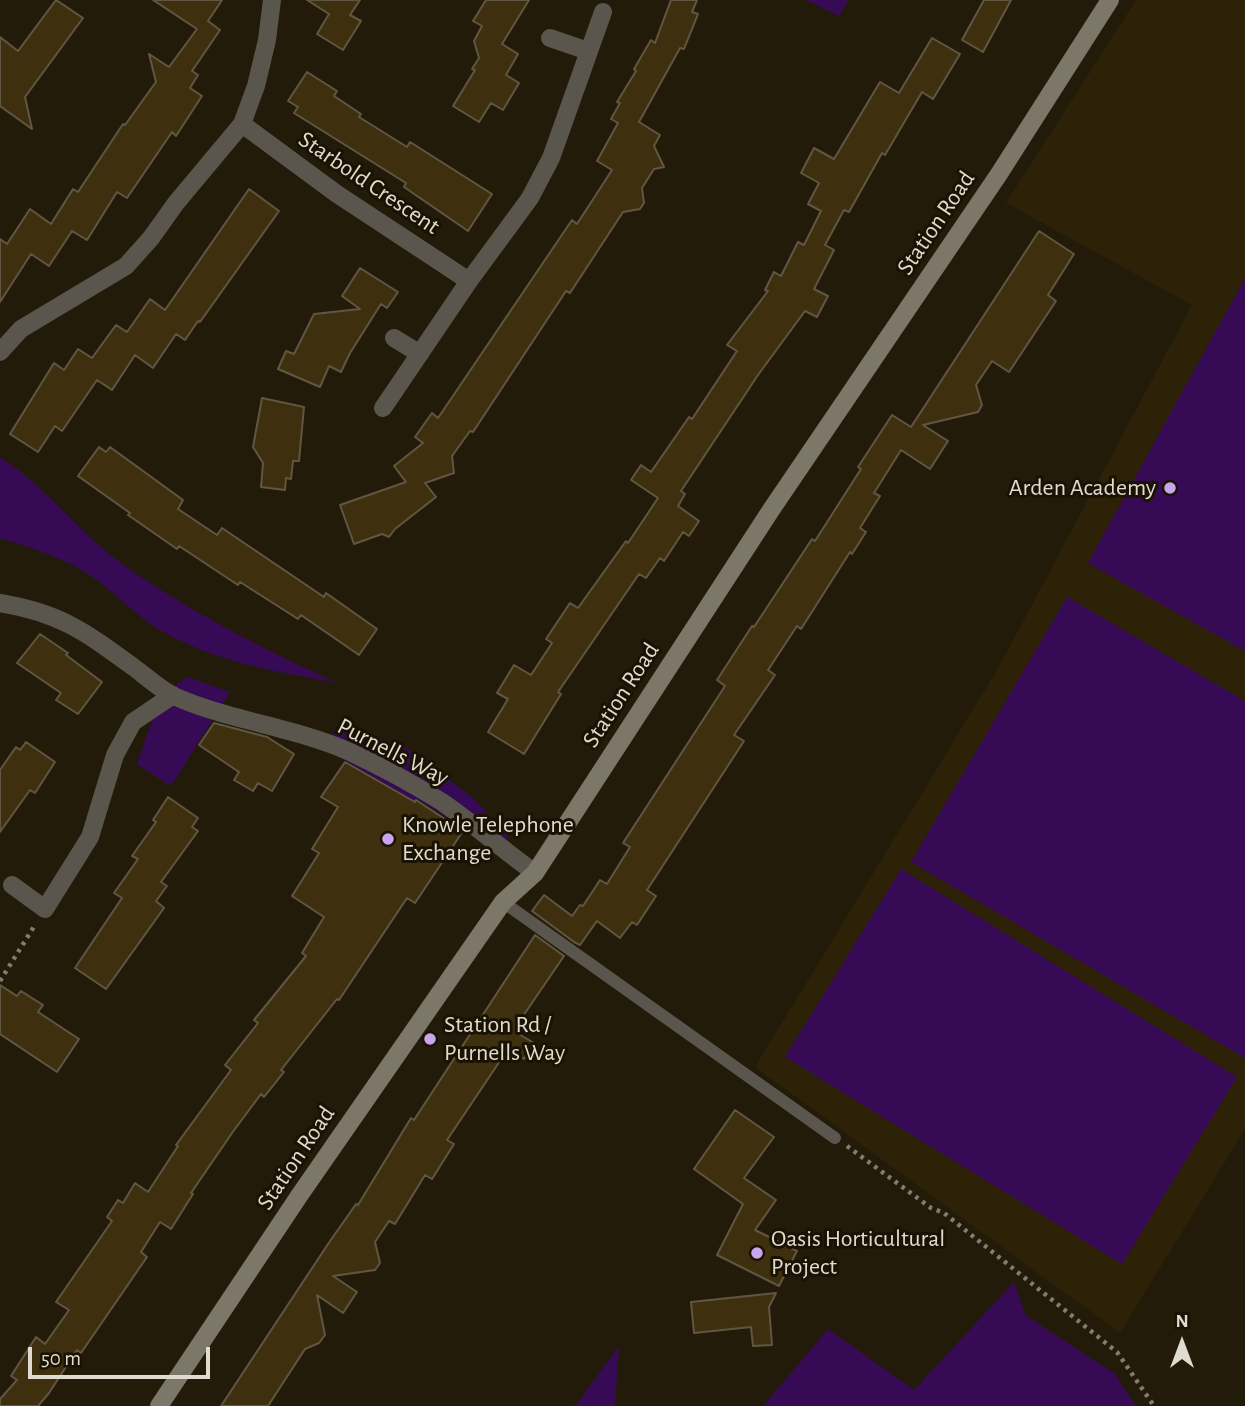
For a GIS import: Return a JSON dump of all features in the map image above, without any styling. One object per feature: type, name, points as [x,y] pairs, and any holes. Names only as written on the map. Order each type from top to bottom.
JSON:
[{"type":"main road","name":"Station Road","points":[[159,1406],[299,1196],[503,902],[535,873],[771,510],[999,174],[1110,0]]},
{"type":"street","points":[[0,352],[21,329],[126,266],[242,124],[256,86],[267,40],[272,0]]},
{"type":"street","points":[[383,408],[469,281],[530,198],[551,158],[603,12]]},
{"type":"street","points":[[550,38],[588,51]]},
{"type":"street","name":"Starbold Crescent","points":[[242,124],[337,194],[469,281]]},
{"type":"street","points":[[394,338],[420,354]]},
{"type":"street","name":"Purnells Way","points":[[0,603],[46,613],[79,628],[173,695],[219,713],[293,733],[358,756],[402,778],[443,803],[535,873]]},
{"type":"street","points":[[12,885],[45,909],[90,837],[115,755],[133,722],[173,695]]},
{"type":"lane","points":[[503,902],[835,1138]]},
{"type":"path","points":[[0,981],[45,909]]},
{"type":"path","points":[[835,1138],[931,1208],[944,1213],[1117,1352],[1154,1406]]},
{"type":"shaded area","points":[[806,0],[849,0],[839,16]]},
{"type":"shaded area","name":"Arden Academy","points":[[1136,0],[1245,0],[1245,1129],[1120,1333],[755,1067],[996,672],[1192,305],[1006,203]]},
{"type":"shaded area","points":[[1245,278],[1245,651],[1088,563]]},
{"type":"shaded area","points":[[0,457],[33,482],[105,551],[147,581],[227,628],[337,683],[246,664],[203,651],[151,624],[82,570],[48,554],[0,538]]},
{"type":"shaded area","points":[[1067,597],[1245,701],[1245,1058],[911,862]]},
{"type":"shaded area","points":[[188,677],[230,692],[171,786],[137,764],[162,702],[178,683]]},
{"type":"shaded area","points":[[338,725],[405,747],[473,798],[508,836],[506,853],[417,799],[415,802],[326,749]]},
{"type":"shaded area","points":[[901,869],[1237,1077],[1122,1264],[785,1057]]},
{"type":"shaded area","points":[[1014,1282],[1026,1316],[1114,1373],[1136,1406],[763,1406],[828,1329],[914,1390]]},
{"type":"shaded area","points":[[619,1346],[615,1406],[575,1406]]},
{"type":"building","points":[[56,0],[83,18],[25,97],[32,129],[0,106],[0,37],[18,51]]},
{"type":"building","points":[[153,0],[222,0],[208,21],[220,30],[192,71],[198,75],[190,88],[202,96],[176,136],[172,132],[127,198],[117,192],[87,240],[72,231],[49,266],[31,254],[0,302],[0,239],[7,244],[30,209],[51,224],[73,189],[78,192],[123,124],[125,125],[156,82],[149,54],[169,67],[197,29]]},
{"type":"building","points":[[307,0],[360,0],[350,15],[361,21],[343,50],[317,34],[329,14]]},
{"type":"building","points":[[486,0],[529,0],[502,44],[518,54],[506,75],[519,83],[503,110],[491,103],[479,122],[453,106],[475,70],[472,69],[479,58],[474,41],[482,26],[473,21]]},
{"type":"building","points":[[671,0],[697,0],[692,12],[698,14],[684,49],[680,48],[639,122],[660,135],[654,146],[664,167],[654,169],[642,188],[644,203],[640,209],[623,212],[570,293],[566,291],[473,432],[470,431],[452,456],[454,473],[425,483],[436,497],[395,529],[389,537],[382,534],[354,544],[340,505],[406,482],[394,466],[423,443],[415,437],[432,413],[438,418],[572,220],[577,224],[612,170],[597,161],[618,123],[611,119],[620,103],[617,102],[636,71],[634,69],[651,40],[655,43]]},
{"type":"building","points":[[984,0],[1011,0],[983,52],[962,40]]},
{"type":"building","points":[[932,38],[960,54],[933,99],[922,92],[885,155],[882,153],[849,212],[844,210],[825,245],[834,250],[814,289],[828,296],[817,317],[805,311],[758,375],[681,491],[685,494],[678,506],[699,521],[689,536],[683,532],[664,561],[660,558],[646,578],[639,574],[558,692],[561,694],[524,754],[488,732],[508,699],[497,693],[514,665],[531,675],[552,643],[546,639],[570,603],[578,608],[626,541],[628,543],[658,498],[631,480],[641,465],[651,472],[689,417],[692,419],[737,351],[727,345],[768,291],[765,290],[774,272],[781,276],[798,242],[804,245],[821,211],[808,204],[819,183],[801,173],[814,148],[834,159],[880,82],[899,93]]},
{"type":"building","points":[[307,72],[337,91],[334,96],[361,114],[359,117],[407,147],[410,142],[492,194],[468,231],[404,187],[406,183],[294,113],[298,107],[288,101]]},
{"type":"building","points":[[249,189],[279,211],[185,340],[176,334],[153,368],[135,355],[112,390],[97,380],[62,431],[55,426],[38,452],[10,434],[54,363],[64,370],[78,349],[92,358],[116,325],[127,332],[150,299],[165,310]]},
{"type":"building","points":[[1039,231],[1074,254],[1048,295],[1056,301],[1009,372],[992,361],[976,385],[982,405],[978,412],[923,425],[948,441],[930,469],[901,450],[874,493],[880,496],[860,528],[866,532],[852,554],[850,552],[801,629],[797,626],[768,670],[775,675],[734,735],[744,741],[647,890],[656,896],[637,925],[632,922],[620,938],[597,921],[580,945],[574,942],[532,911],[544,895],[572,916],[580,905],[583,906],[600,880],[607,884],[630,847],[623,843],[725,686],[717,680],[752,626],[754,627],[812,539],[815,541],[892,415],[911,427]]},
{"type":"building","points":[[360,268],[398,292],[387,308],[381,304],[341,372],[329,366],[320,387],[278,369],[286,351],[294,354],[314,314],[360,309],[342,296]]},
{"type":"building","points":[[262,398],[304,407],[299,461],[293,461],[291,479],[286,478],[285,490],[261,487],[263,463],[253,447]]},
{"type":"building","points":[[99,447],[106,452],[110,447],[183,500],[178,509],[217,535],[222,528],[324,597],[326,593],[377,629],[359,655],[301,615],[298,619],[240,582],[238,585],[179,546],[177,549],[78,476]]},
{"type":"building","points":[[40,634],[68,653],[66,655],[102,682],[78,714],[56,700],[61,693],[17,663]]},
{"type":"building","points":[[214,723],[267,737],[294,754],[272,791],[258,783],[253,791],[234,780],[239,772],[199,745]]},
{"type":"building","points":[[26,742],[55,762],[35,793],[30,790],[0,832],[0,770],[16,747],[20,750]]},
{"type":"building","points":[[345,762],[415,802],[416,800],[463,831],[415,903],[407,898],[339,1000],[337,999],[281,1070],[284,1072],[264,1097],[261,1094],[232,1133],[191,1193],[193,1194],[171,1229],[160,1222],[141,1252],[147,1257],[81,1353],[77,1350],[49,1393],[38,1406],[0,1406],[0,1399],[17,1380],[11,1376],[36,1337],[45,1344],[69,1310],[56,1302],[112,1221],[107,1217],[118,1200],[123,1203],[135,1183],[148,1192],[178,1146],[176,1145],[231,1070],[225,1065],[258,1023],[254,1020],[306,956],[302,953],[324,917],[292,896],[319,853],[312,849],[338,807],[321,797]]},
{"type":"building","points":[[168,797],[198,818],[192,827],[198,831],[161,882],[167,886],[156,901],[164,908],[106,989],[75,968],[122,898],[114,893],[138,859],[132,856],[156,822],[153,820]]},
{"type":"building","points":[[535,935],[564,956],[523,1016],[526,1018],[517,1033],[534,1043],[524,1059],[508,1049],[447,1140],[454,1144],[432,1179],[425,1175],[395,1224],[389,1221],[375,1242],[380,1263],[375,1270],[333,1276],[357,1292],[343,1313],[317,1295],[325,1335],[319,1343],[305,1349],[268,1406],[221,1406],[328,1244],[356,1204],[358,1205],[411,1118],[414,1120]]},
{"type":"building","points":[[0,985],[17,996],[21,991],[43,1005],[38,1012],[79,1039],[57,1072],[0,1034]]},
{"type":"building","points":[[735,1110],[774,1137],[744,1178],[776,1200],[755,1230],[797,1251],[779,1286],[717,1255],[743,1204],[694,1169]]},
{"type":"building","points":[[776,1293],[769,1307],[772,1345],[753,1346],[751,1327],[694,1333],[691,1302]]},
{"type":"place","name":"Arden Academy","points":[[1170,488]]},
{"type":"place","name":"Knowle Telephone Exchange","points":[[388,839]]},
{"type":"place","name":"Station Rd / Purnells Way","points":[[430,1039]]},
{"type":"place","name":"Oasis Horticultural Project","points":[[757,1253]]}]
